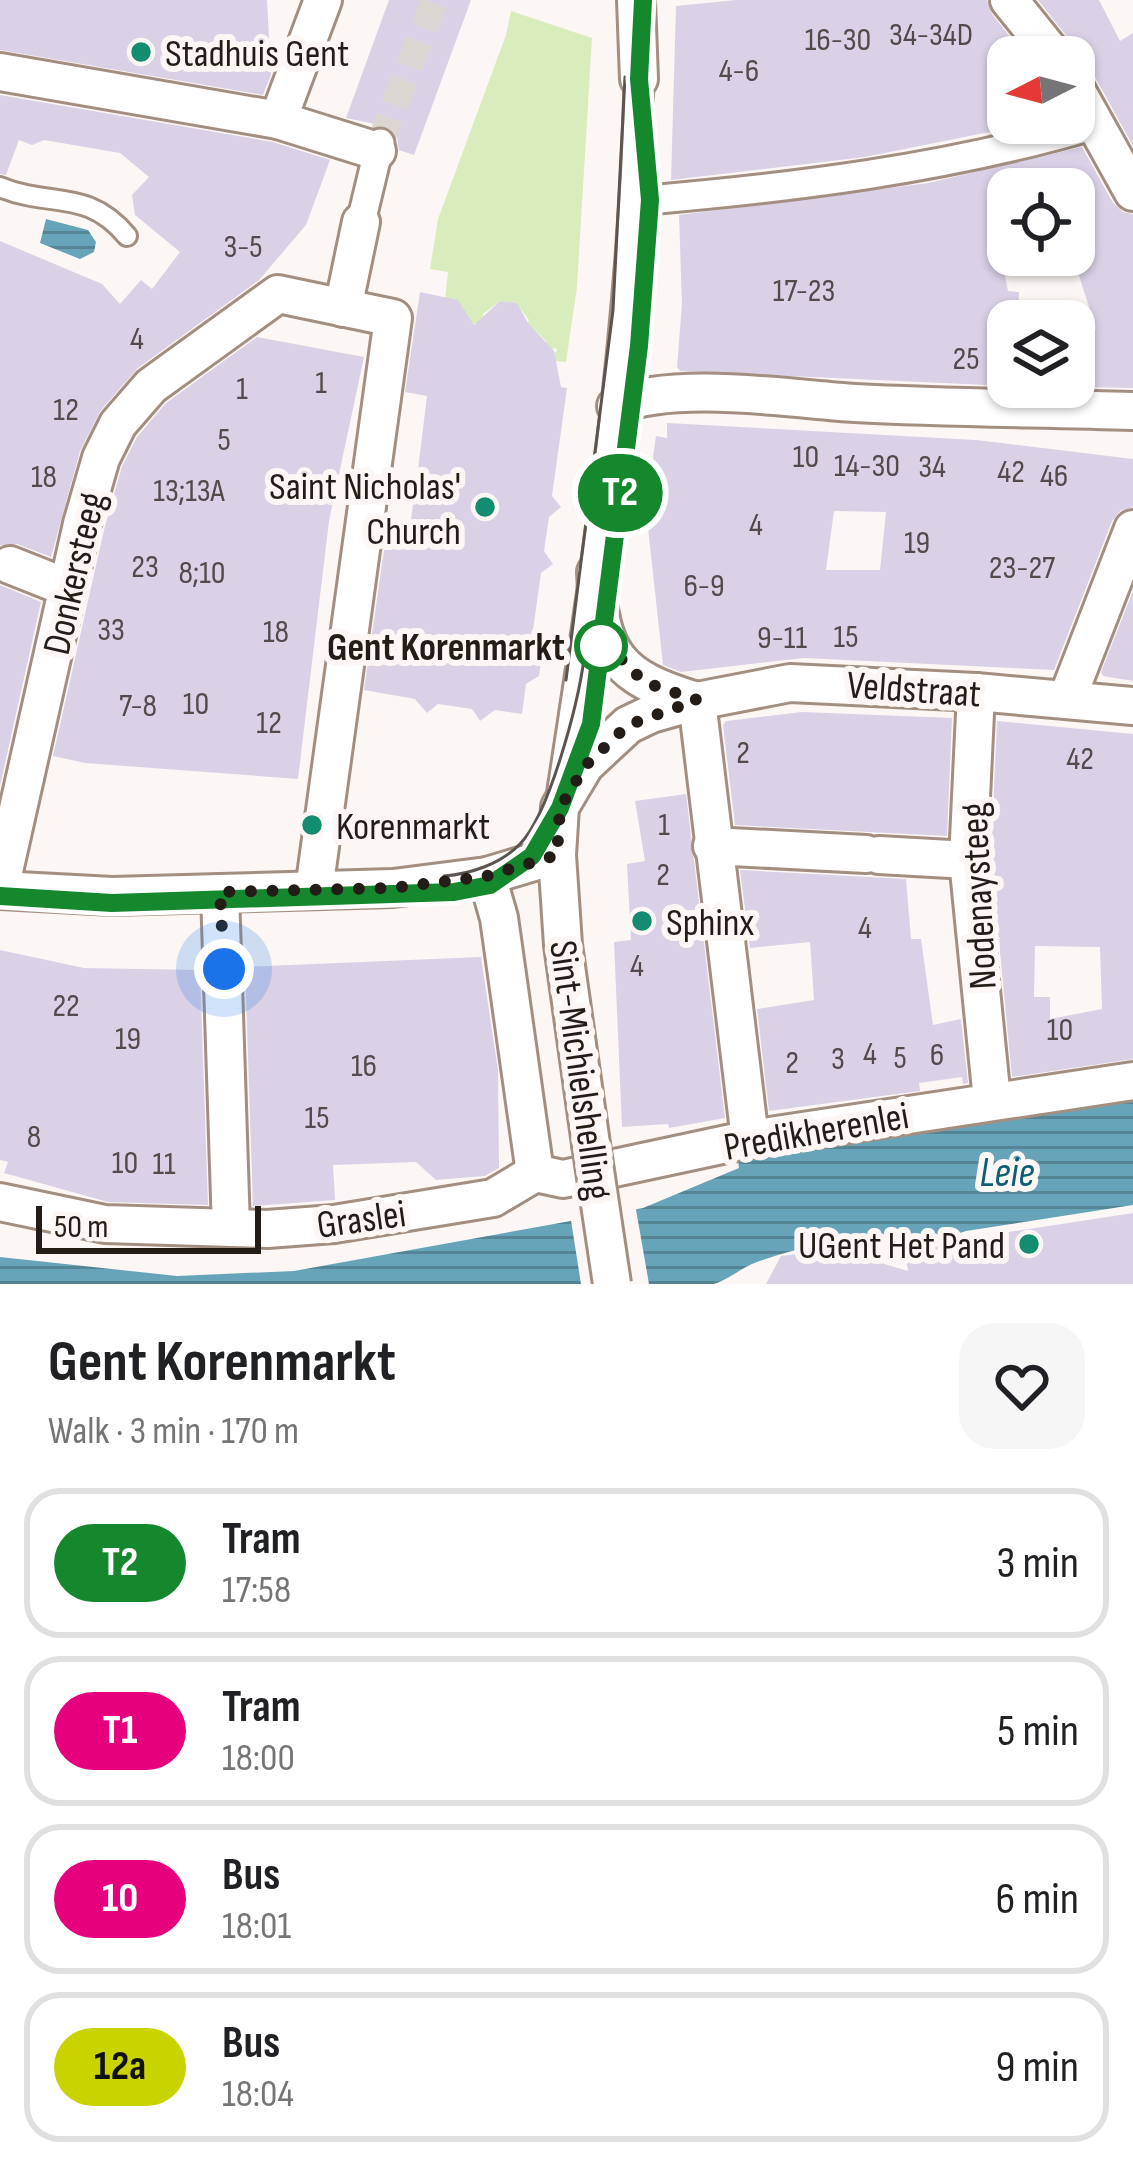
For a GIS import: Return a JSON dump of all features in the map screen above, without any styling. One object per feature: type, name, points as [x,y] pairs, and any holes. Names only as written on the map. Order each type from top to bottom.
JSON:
[{"type":"street","points":[[278,120],[323,0]]},
{"type":"street","points":[[0,889],[112,896],[393,888],[487,876],[557,855],[629,289],[639,79],[636,0]]},
{"type":"street","points":[[1009,0],[1038,36]]},
{"type":"street","points":[[0,73],[278,120],[378,147],[343,308],[393,318],[314,890]]},
{"type":"street","points":[[636,201],[979,157],[1096,125],[1127,195]]},
{"type":"street","name":"Donkersteeg","points":[[0,889],[68,588],[101,458],[118,424],[151,386],[278,294],[343,308]]},
{"type":"street","points":[[616,406],[632,398],[736,394],[857,403],[1133,411]]},
{"type":"street","points":[[1067,699],[1133,529]]},
{"type":"street","points":[[10,565],[68,588]]},
{"type":"street","points":[[596,572],[602,631],[626,668],[644,682],[697,700],[750,1139]]},
{"type":"street","name":"Veldstraat","points":[[560,808],[586,765],[628,725],[697,700],[790,683],[1133,706]]},
{"type":"street","name":"Nodenaysteeg","points":[[976,692],[968,860],[992,1100]]},
{"type":"street","points":[[712,846],[968,860]]},
{"type":"street","name":"Sint-Michielshelling","points":[[557,855],[563,945],[612,1284]]},
{"type":"street","points":[[487,876],[530,1069],[520,1182]]},
{"type":"street","points":[[220,892],[231,1228]]},
{"type":"street","name":"Predikherenlei","points":[[520,1182],[563,1180],[750,1139],[1133,1081]]},
{"type":"street","name":"Graslei","points":[[0,1202],[105,1224],[231,1228],[334,1224],[457,1205],[520,1182]]},
{"type":"lane","points":[[0,187],[82,202],[111,217],[127,236]]},
{"type":"green space","points":[[511,11],[592,38],[577,287],[566,362],[550,355],[556,348],[546,351],[546,341],[535,330],[525,329],[529,320],[516,303],[500,301],[483,314],[486,324],[475,323],[463,331],[459,302],[445,300],[448,272],[430,269],[438,219]]},
{"type":"water","points":[[46,219],[88,230],[96,242],[94,252],[80,259],[40,243]]},
{"type":"water","name":"Leie","points":[[1133,1097],[1133,1205],[966,1231],[924,1245],[921,1235],[903,1243],[893,1235],[824,1244],[757,1262],[714,1284],[0,1284],[0,1257],[177,1276],[294,1271],[643,1208],[739,1168],[738,1161]]},
{"type":"pier","points":[[635,1204],[649,1284],[581,1284],[570,1214]]},
{"type":"building","name":"Stadhuis Gent","points":[[0,0],[267,0],[271,75],[263,95],[0,50]]},
{"type":"building","points":[[389,0],[471,0],[414,155],[399,150],[397,137],[385,126],[346,118]]},
{"type":"building","points":[[736,0],[987,0],[1009,36],[987,36],[987,132],[865,157],[671,180],[676,6]]},
{"type":"building","points":[[1038,0],[1099,0],[1120,41],[1133,33],[1133,146],[1095,77],[1095,36],[1067,36]]},
{"type":"building","points":[[0,95],[273,142],[330,160],[306,225],[259,280],[138,368],[101,410],[80,451],[51,557],[17,544],[0,545],[0,241],[102,284],[120,304],[141,280],[152,289],[180,252],[135,215],[132,195],[149,177],[120,153],[19,140],[6,175],[0,174]]},
{"type":"building","points":[[1082,147],[1094,168],[992,168]]},
{"type":"building","points":[[987,169],[987,276],[1005,276],[1008,291],[1019,292],[1019,300],[987,300],[987,385],[680,371],[677,367],[682,304],[679,215],[928,183]]},
{"type":"building","points":[[1095,170],[1113,203],[1133,214],[1133,388],[1095,387],[1095,300],[1087,300],[1079,276],[1095,276]]},
{"type":"building","name":"Saint Nicholas' Church","points":[[420,292],[458,300],[474,325],[500,301],[517,303],[554,351],[561,387],[567,388],[552,496],[561,507],[549,517],[544,551],[553,564],[541,573],[532,637],[543,648],[539,676],[526,684],[522,714],[495,710],[480,721],[472,709],[438,704],[427,713],[415,699],[364,690],[384,550],[409,534],[414,497],[406,486],[417,478],[427,396],[405,392]]},
{"type":"building","points":[[257,337],[364,357],[329,521],[298,779],[85,763],[53,756],[122,466],[137,437],[166,403]]},
{"type":"building","points":[[667,423],[976,440],[1133,459],[1133,507],[1120,511],[1112,521],[1054,670],[804,658],[681,672],[663,665],[648,528],[656,436],[667,438]],"holes":[[[834,511],[886,512],[880,570],[826,570]]]},
{"type":"building","points":[[0,585],[41,602],[0,786]]},
{"type":"building","points":[[1133,591],[1133,681],[1103,676],[1101,672]]},
{"type":"building","points":[[802,712],[952,718],[947,836],[735,825],[723,725]]},
{"type":"building","points":[[997,721],[1133,734],[1133,1059],[1012,1077],[991,859]],"holes":[[[1035,946],[1100,947],[1102,1009],[1050,1019],[1050,997],[1034,997]]]},
{"type":"building","points":[[686,794],[725,1118],[669,1128],[668,1124],[622,1127],[614,942],[631,940],[627,864],[645,861],[635,801]]},
{"type":"building","points":[[740,870],[906,879],[911,939],[921,939],[933,1025],[961,1019],[968,1083],[963,1084],[962,1077],[919,1083],[920,1091],[769,1111],[757,1009],[814,1000],[810,942],[750,948]]},
{"type":"building","points":[[0,950],[84,968],[200,970],[208,1205],[108,1202],[4,1173],[8,1162],[0,1160]]},
{"type":"building","points":[[481,957],[498,1070],[499,1168],[485,1176],[436,1180],[416,1162],[333,1165],[335,1200],[253,1206],[245,967]]},
{"type":"building","name":"UGent Het Pand","points":[[1133,1213],[1133,1284],[766,1284],[781,1256],[813,1252],[840,1241],[861,1257],[908,1271],[904,1248]]},
{"type":"tunnel","points":[[380,143],[435,0]]},
{"type":"tram line","points":[[0,896],[112,903],[455,892],[490,885],[532,856],[560,807],[591,723],[639,346],[650,200],[639,79],[643,0]]},
{"type":"tram line","name":"T2","points":[[0,896],[112,903],[454,892],[490,885],[532,856],[560,808],[591,724],[639,346],[650,200],[639,79],[643,0]]},
{"type":"tram line","points":[[566,680],[613,310],[625,77]]},
{"type":"tram line","points":[[444,876],[494,862],[520,844],[531,829],[561,756],[584,659]]},
{"type":"place","name":"Stadhuis Gent","points":[[141,52]]},
{"type":"place","name":"Saint Nicholas' Church","points":[[485,507]]},
{"type":"place","name":"Gent Korenmarkt","points":[[601,646]]},
{"type":"place","name":"Korenmarkt","points":[[312,825]]},
{"type":"place","name":"Sphinx","points":[[642,921]]},
{"type":"place","name":"UGent Het Pand","points":[[1029,1244]]},
{"type":"route","points":[[224,969],[220,892],[393,888],[487,876],[557,855],[560,808],[586,765],[628,725],[697,700],[644,682],[611,649],[601,646]]}]
